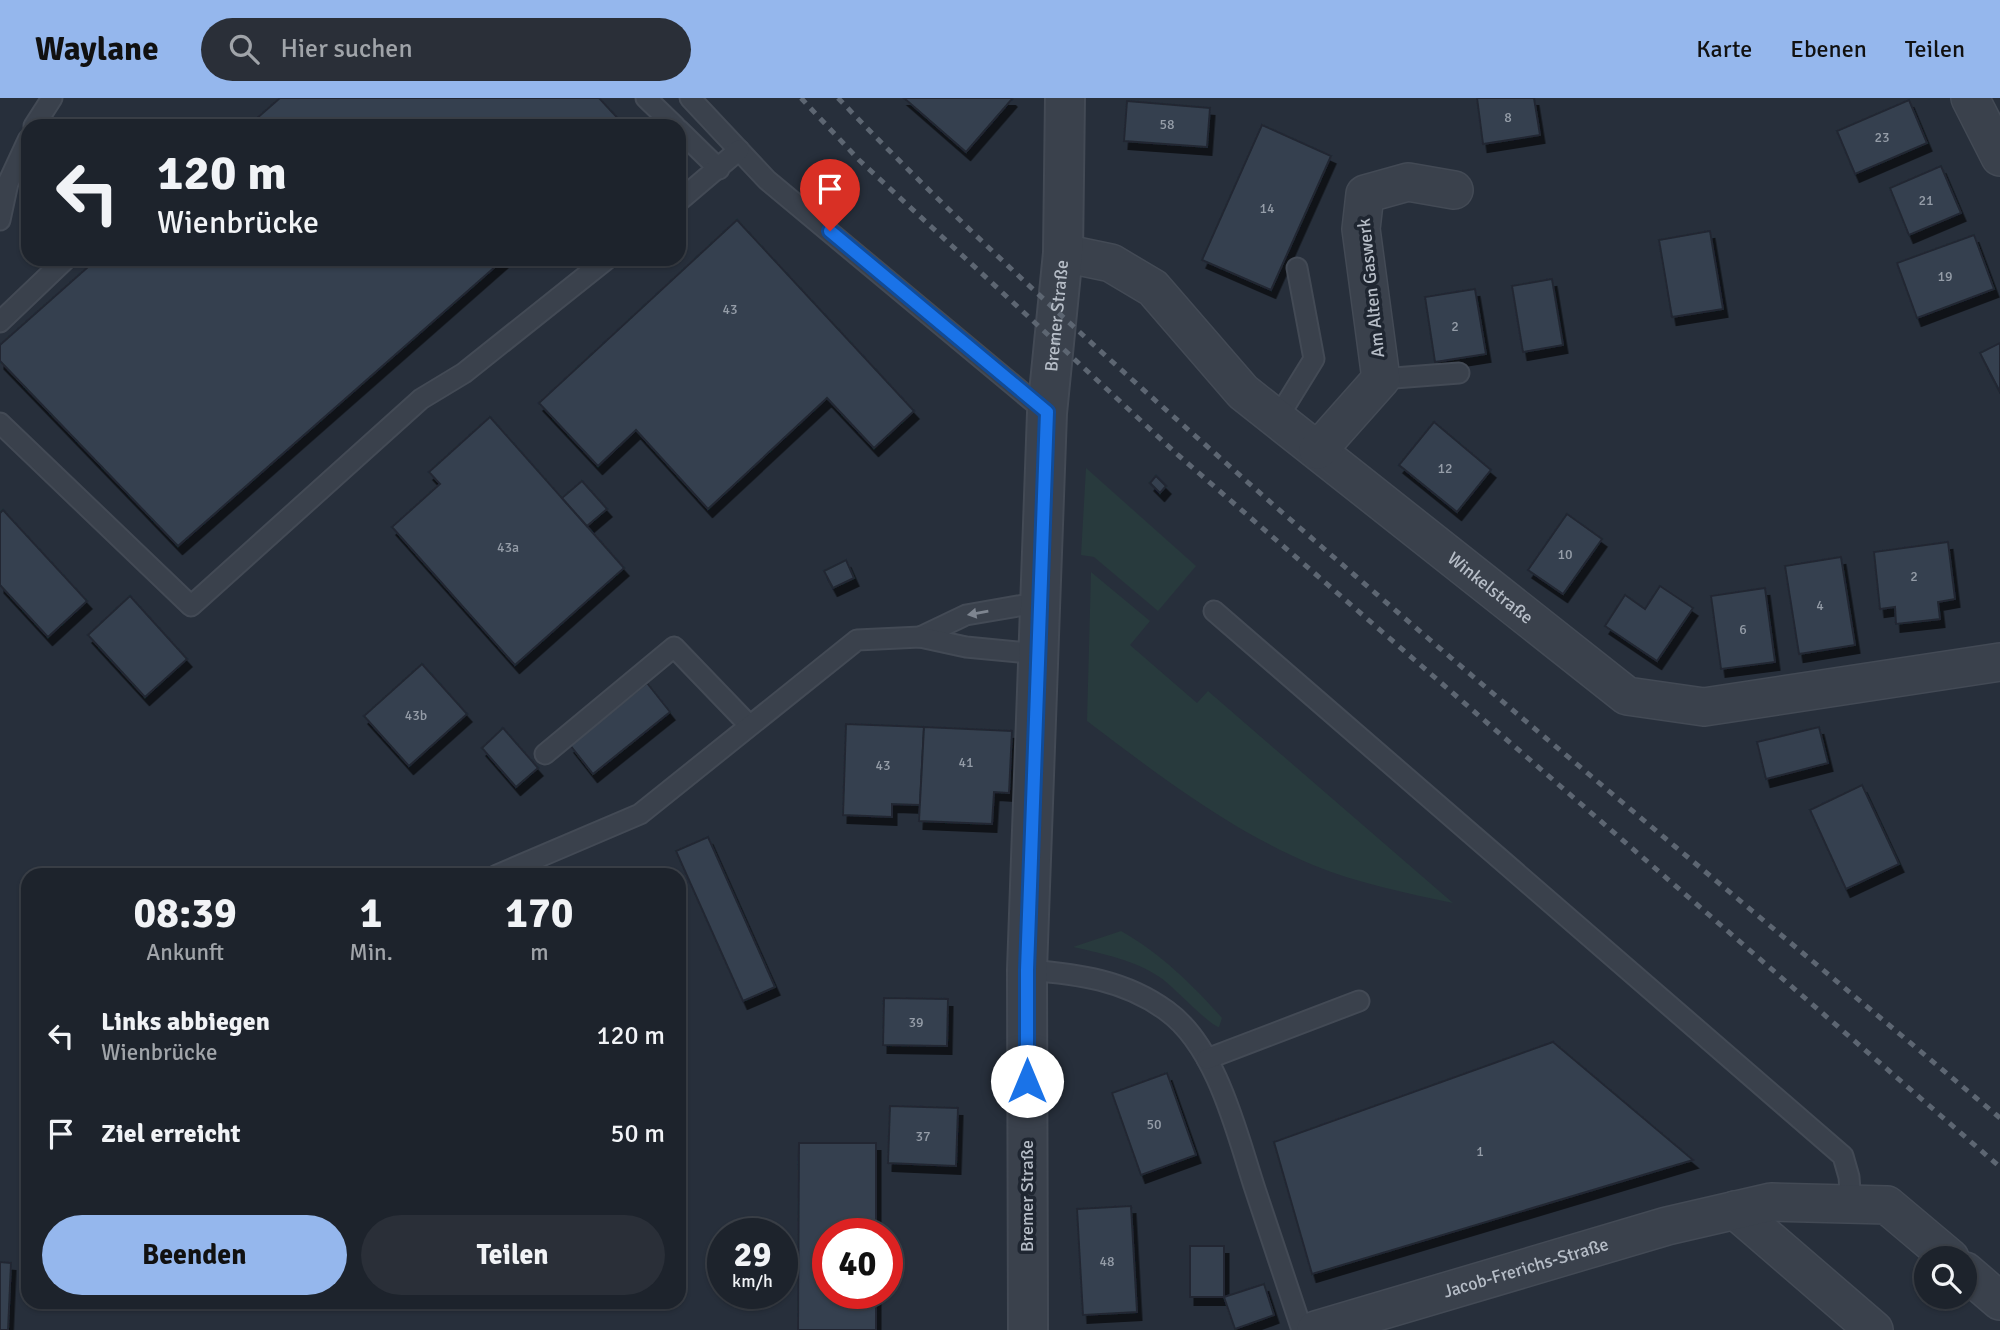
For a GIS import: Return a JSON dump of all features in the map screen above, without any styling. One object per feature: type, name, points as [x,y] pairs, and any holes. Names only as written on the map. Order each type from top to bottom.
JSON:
[{"type":"street","name":"Bremer Straße","points":[[1028,1330],[1027,970],[1047,412],[1063,253],[1065,98]]},
{"type":"street","points":[[1970,98],[2000,157]]},
{"type":"street","name":"Am Alten Gaswerk","points":[[1318,450],[1381,379],[1361,229],[1365,194],[1408,183],[1454,190]]},
{"type":"street","name":"Winkelstraße","points":[[1063,253],[1111,263],[1153,288],[1243,392],[1627,696],[1704,707],[2000,662]]},
{"type":"street","name":"Jacob-Frerichs-Straße","points":[[1316,1330],[1667,1226],[1771,1202],[1887,1205],[1936,1246]]},
{"type":"street","points":[[1735,1210],[1874,1330]]},
{"type":"street","points":[[1977,1281],[2000,1301]]},
{"type":"lane","points":[[38,119],[52,98]]},
{"type":"lane","points":[[646,98],[668,119]]},
{"type":"lane","points":[[690,98],[767,180],[1047,412]]},
{"type":"lane","points":[[686,137],[719,169]]},
{"type":"lane","points":[[686,195],[739,150]]},
{"type":"lane","points":[[0,220],[8,183],[21,155]]},
{"type":"lane","points":[[0,322],[59,266]]},
{"type":"lane","points":[[0,423],[191,606],[421,399],[464,373],[598,266]]},
{"type":"lane","points":[[1277,419],[1314,359],[1297,268]]},
{"type":"lane","points":[[1381,379],[1459,373]]},
{"type":"lane","points":[[920,637],[966,615],[1041,602]]},
{"type":"lane","points":[[1214,611],[1843,1156],[1849,1177],[1851,1204]]},
{"type":"lane","points":[[513,868],[640,814],[857,640],[920,637],[966,648],[1039,654]]},
{"type":"lane","points":[[545,754],[674,647],[749,725]]},
{"type":"lane","points":[[1027,970],[1105,980],[1138,992],[1170,1012],[1206,1059],[1220,1084],[1302,1330]]},
{"type":"lane","points":[[1206,1059],[1360,1001]]},
{"type":"shaded area","points":[[1086,468],[1196,566],[1158,611],[1094,557],[1081,555]]},
{"type":"shaded area","points":[[1091,572],[1150,621],[1130,645],[1197,703],[1208,691],[1453,903],[1347,877],[1283,851],[1253,836],[1196,800],[1087,721]]},
{"type":"shaded area","points":[[1121,931],[1149,949],[1188,982],[1222,1018],[1219,1027],[1151,972],[1119,958],[1073,947]]},
{"type":"building","points":[[280,98],[599,98],[618,119],[256,119]]},
{"type":"building","points":[[904,98],[1011,98],[1012,99],[966,152]]},
{"type":"building","points":[[1477,98],[1534,98],[1540,135],[1483,144]]},
{"type":"building","points":[[1909,100],[1927,143],[1855,174],[1837,131]]},
{"type":"building","points":[[1127,101],[1210,108],[1207,147],[1124,141]]},
{"type":"building","points":[[1262,125],[1331,156],[1271,290],[1202,260]]},
{"type":"building","points":[[1941,166],[1961,213],[1909,235],[1890,188]]},
{"type":"building","points":[[737,220],[914,411],[874,448],[827,398],[708,509],[636,430],[598,466],[539,403]]},
{"type":"building","points":[[1710,231],[1723,309],[1672,317],[1659,240]]},
{"type":"building","points":[[1974,235],[1994,289],[1917,318],[1897,263]]},
{"type":"building","points":[[89,266],[496,266],[178,546],[0,361],[0,345]]},
{"type":"building","points":[[1552,279],[1563,345],[1523,352],[1512,286]]},
{"type":"building","points":[[1475,289],[1486,354],[1435,362],[1425,297]]},
{"type":"building","points":[[2000,343],[2000,392],[1980,353]]},
{"type":"building","points":[[490,417],[624,568],[515,665],[392,527],[440,484],[429,472]]},
{"type":"building","points":[[1434,422],[1491,470],[1457,512],[1399,465]]},
{"type":"building","points":[[1156,476],[1166,486],[1160,493],[1150,483]]},
{"type":"building","points":[[582,481],[607,509],[587,526],[562,498]]},
{"type":"building","points":[[3,510],[87,601],[48,637],[0,585],[0,513]]},
{"type":"building","points":[[1567,514],[1602,539],[1563,594],[1528,570]]},
{"type":"building","points":[[1948,542],[1955,599],[1938,602],[1940,619],[1896,624],[1895,607],[1880,609],[1874,552]]},
{"type":"building","points":[[1841,557],[1855,645],[1799,654],[1785,566]]},
{"type":"building","points":[[846,560],[854,578],[833,588],[824,571]]},
{"type":"building","points":[[1660,586],[1693,608],[1657,661],[1605,626],[1625,595],[1645,609]]},
{"type":"building","points":[[1765,588],[1775,662],[1721,669],[1711,596]]},
{"type":"building","points":[[130,596],[187,659],[145,697],[88,635]]},
{"type":"building","points":[[422,664],[467,714],[409,766],[364,716]]},
{"type":"building","points":[[647,683],[670,712],[593,774],[570,745]]},
{"type":"building","points":[[846,724],[924,727],[920,805],[892,804],[892,817],[843,815]]},
{"type":"building","points":[[924,727],[1012,731],[1009,793],[994,792],[992,824],[919,821]]},
{"type":"building","points":[[1819,727],[1828,763],[1766,779],[1757,742]]},
{"type":"building","points":[[503,728],[538,768],[516,787],[482,748]]},
{"type":"building","points":[[1862,785],[1899,864],[1846,889],[1810,810]]},
{"type":"building","points":[[708,837],[775,987],[743,1001],[686,873],[686,868],[676,851]]},
{"type":"building","points":[[884,998],[948,999],[947,1046],[883,1045]]},
{"type":"building","points":[[1553,1042],[1693,1160],[1312,1274],[1274,1142]]},
{"type":"building","points":[[1167,1073],[1196,1155],[1141,1175],[1112,1093]]},
{"type":"building","points":[[890,1106],[958,1108],[956,1166],[888,1163]]},
{"type":"building","points":[[799,1143],[876,1143],[876,1218],[812,1218],[812,1309],[876,1309],[876,1330],[798,1330]]},
{"type":"building","points":[[1131,1206],[1137,1312],[1083,1315],[1077,1209]]},
{"type":"building","points":[[1190,1246],[1224,1246],[1224,1297],[1190,1297]]},
{"type":"building","points":[[0,1262],[11,1263],[8,1330],[0,1330]]},
{"type":"building","points":[[1264,1284],[1274,1315],[1235,1329],[1224,1297]]},
{"type":"railway","points":[[801,98],[859,160],[1178,455],[2000,1167]]},
{"type":"railway","points":[[838,98],[989,248],[1252,486],[1530,725],[2000,1118]]},
{"type":"route","points":[[830,231],[1047,412],[1027,970],[1027,1081]]}]
